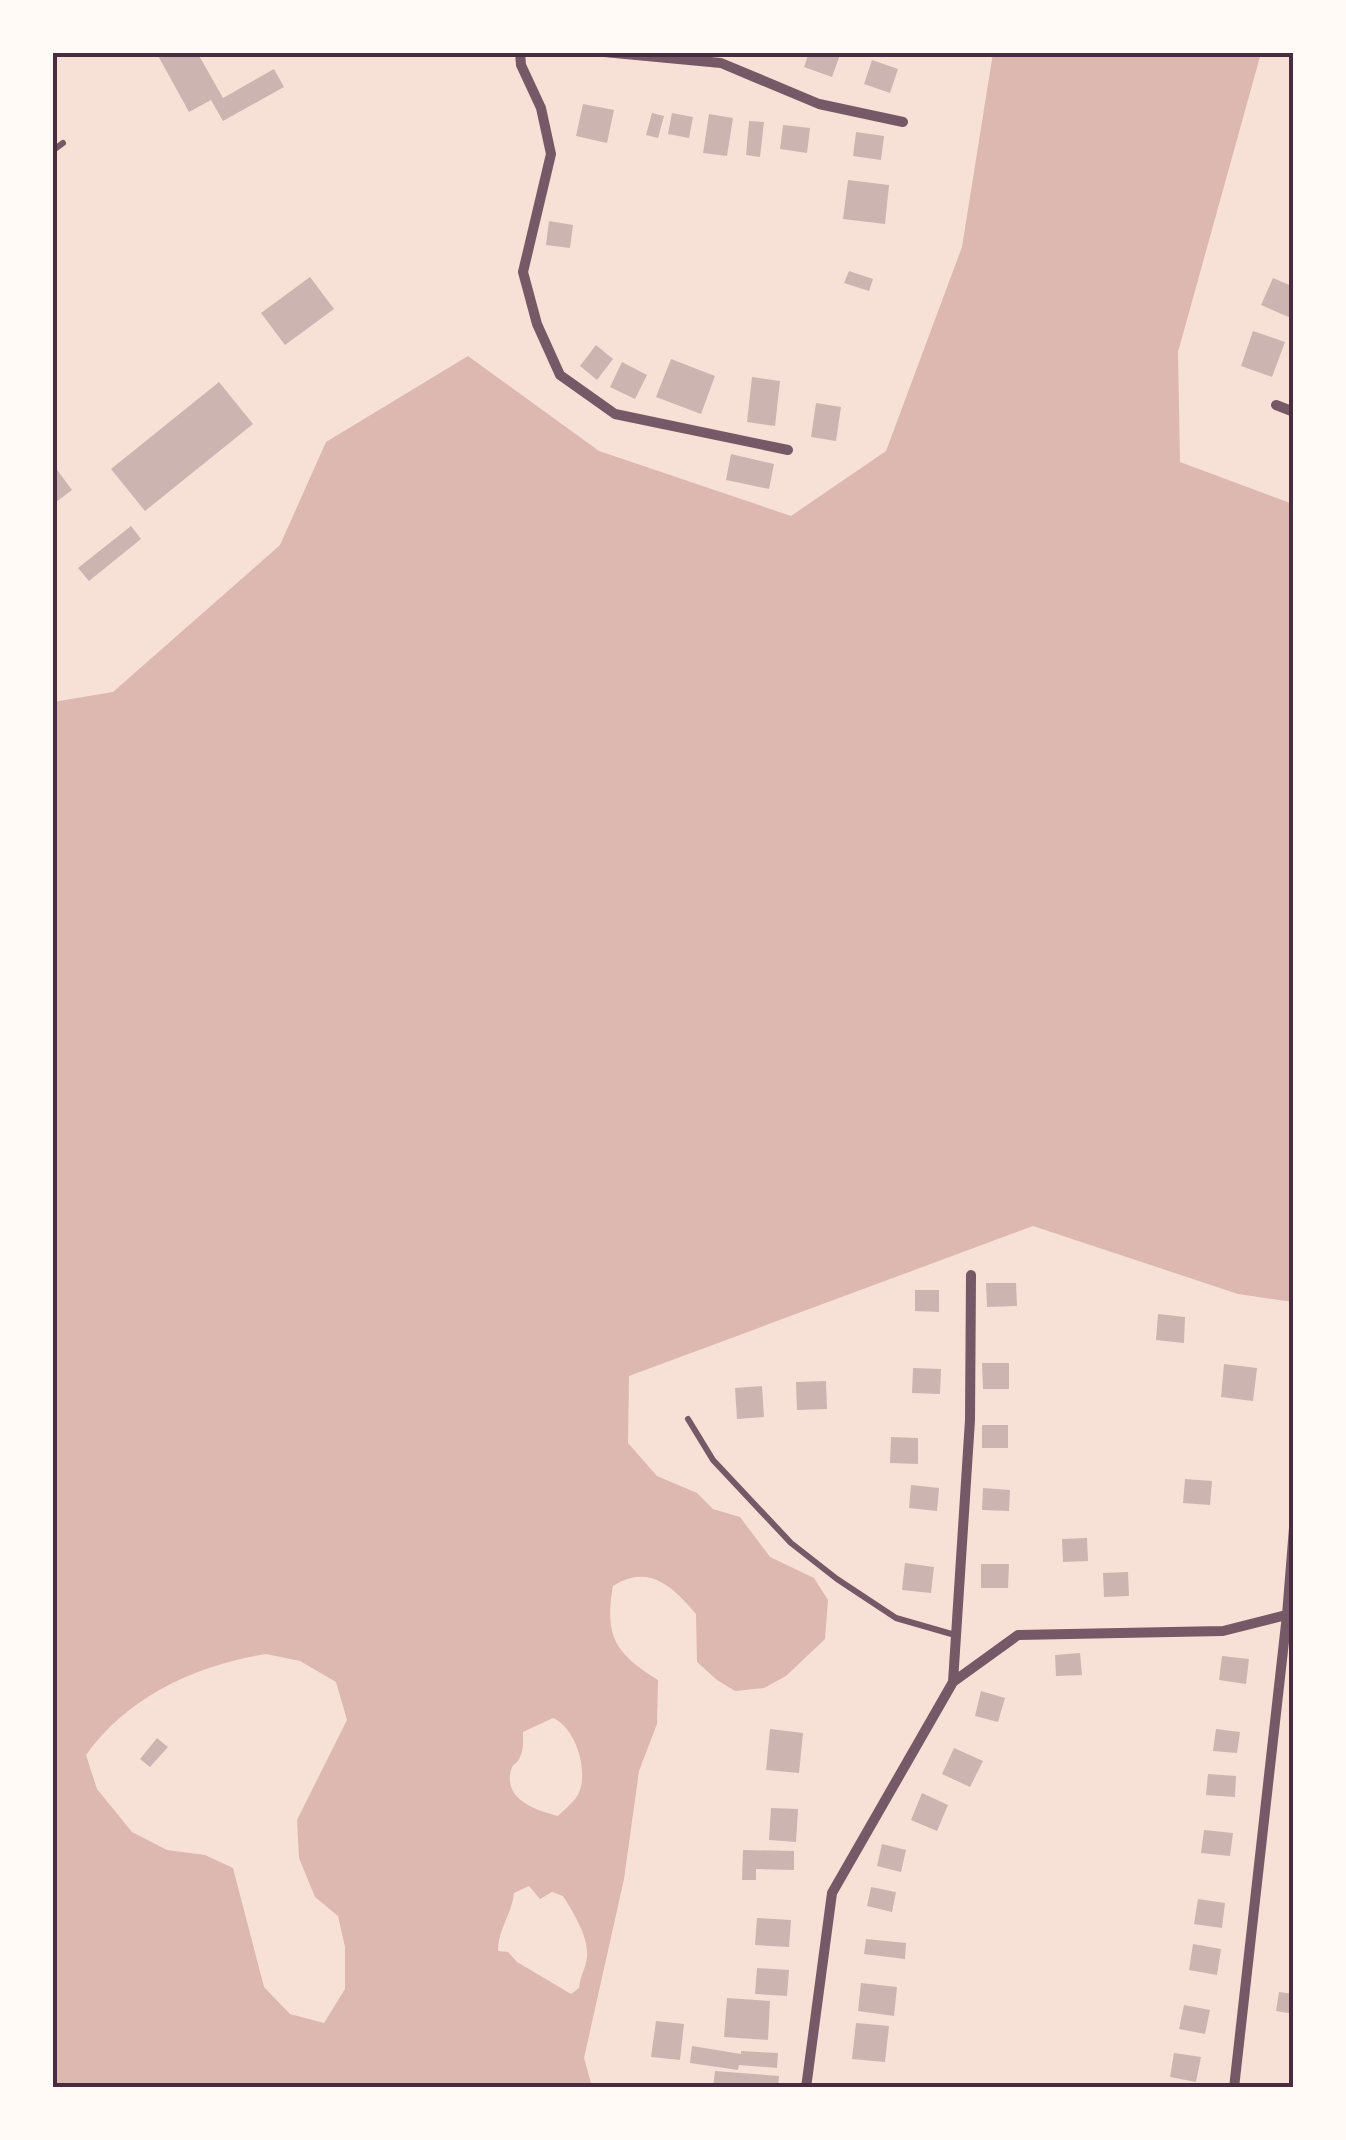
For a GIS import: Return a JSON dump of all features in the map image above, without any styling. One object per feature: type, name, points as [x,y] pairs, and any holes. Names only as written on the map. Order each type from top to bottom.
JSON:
[{"type":"street","points":[[520,52],[521,65],[541,108],[551,154],[524,272],[537,324],[560,375],[615,414],[788,450]]},
{"type":"street","points":[[604,52],[721,63],[820,104],[903,122]]},
{"type":"street","points":[[1276,405],[1294,412]]},
{"type":"street","points":[[954,1682],[970,1420],[971,1275]]},
{"type":"street","points":[[1234,2088],[1290,1614],[1294,1528]]},
{"type":"street","points":[[806,2088],[832,1893],[954,1682],[1018,1635],[1223,1631],[1290,1614]]},
{"type":"lane","points":[[52,151],[63,143]]},
{"type":"lane","points":[[688,1419],[713,1460],[791,1542],[837,1579],[896,1618],[956,1635]]},
{"type":"shaded area","points":[[993,53],[1261,53],[1178,352],[1180,462],[1293,504],[1293,1302],[1238,1294],[1033,1226],[629,1376],[628,1443],[657,1476],[697,1493],[713,1509],[740,1517],[770,1557],[814,1578],[828,1600],[825,1639],[786,1676],[764,1688],[735,1691],[697,1662],[696,1614],[669,1587],[638,1577],[613,1586],[612,1631],[632,1662],[658,1680],[657,1724],[639,1771],[624,1879],[584,2058],[592,2087],[53,2087],[53,702],[113,692],[280,545],[326,442],[468,356],[599,451],[791,516],[886,451],[962,247]],"holes":[[[266,1654],[300,1661],[336,1682],[347,1720],[297,1820],[299,1858],[315,1897],[338,1916],[345,1947],[345,1989],[324,2023],[290,2014],[264,1987],[233,1868],[205,1855],[167,1850],[132,1832],[97,1789],[86,1755],[103,1734],[143,1700],[190,1675]],[[553,1718],[569,1732],[582,1766],[576,1798],[558,1816],[523,1802],[510,1780],[512,1767],[522,1751],[523,1732]],[[529,1886],[540,1899],[552,1892],[563,1896],[571,1909],[587,1949],[579,1988],[571,1994],[517,1962],[508,1952],[498,1951],[514,1893]]]},
{"type":"building","points":[[156,52],[197,52],[223,98],[274,69],[284,87],[223,121],[211,100],[189,112]]},
{"type":"building","points":[[809,52],[841,52],[832,77],[804,67]]},
{"type":"building","points":[[872,60],[898,69],[890,93],[864,84]]},
{"type":"building","points":[[583,104],[614,110],[607,143],[576,136]]},
{"type":"building","points":[[652,113],[664,116],[658,138],[646,135]]},
{"type":"building","points":[[672,113],[693,117],[689,138],[668,134]]},
{"type":"building","points":[[709,114],[733,118],[727,156],[703,153]]},
{"type":"building","points":[[749,121],[764,122],[760,157],[746,155]]},
{"type":"building","points":[[783,125],[810,128],[807,153],[780,149]]},
{"type":"building","points":[[856,132],[884,136],[881,160],[853,156]]},
{"type":"building","points":[[848,180],[889,185],[885,224],[843,219]]},
{"type":"building","points":[[549,221],[573,225],[570,248],[546,245]]},
{"type":"building","points":[[849,271],[873,279],[869,291],[844,283]]},
{"type":"building","points":[[310,277],[334,309],[285,345],[261,313]]},
{"type":"building","points":[[1273,278],[1294,287],[1291,318],[1261,305]]},
{"type":"building","points":[[1253,331],[1285,342],[1272,377],[1241,366]]},
{"type":"building","points":[[596,345],[613,359],[597,380],[580,366]]},
{"type":"building","points":[[671,359],[715,376],[701,414],[656,397]]},
{"type":"building","points":[[622,362],[647,375],[635,399],[610,387]]},
{"type":"building","points":[[752,377],[780,381],[775,426],[747,422]]},
{"type":"building","points":[[219,382],[253,424],[145,511],[111,469]]},
{"type":"building","points":[[816,403],[841,407],[836,441],[811,437]]},
{"type":"building","points":[[731,454],[774,464],[769,489],[726,480]]},
{"type":"building","points":[[52,463],[72,490],[52,505]]},
{"type":"building","points":[[131,526],[141,539],[89,581],[78,568]]},
{"type":"building","points":[[986,1283],[1016,1283],[1017,1306],[987,1307]]},
{"type":"building","points":[[915,1290],[939,1290],[939,1312],[915,1311]]},
{"type":"building","points":[[1158,1314],[1185,1317],[1184,1343],[1156,1340]]},
{"type":"building","points":[[982,1363],[1009,1363],[1009,1389],[983,1389]]},
{"type":"building","points":[[1224,1364],[1257,1368],[1253,1401],[1221,1397]]},
{"type":"building","points":[[913,1368],[941,1369],[940,1394],[912,1393]]},
{"type":"building","points":[[826,1381],[827,1409],[797,1410],[796,1382]]},
{"type":"building","points":[[762,1386],[764,1417],[737,1419],[735,1388]]},
{"type":"building","points":[[982,1425],[1008,1425],[1008,1448],[982,1448]]},
{"type":"building","points":[[891,1437],[918,1438],[918,1464],[890,1463]]},
{"type":"building","points":[[1185,1479],[1212,1481],[1210,1505],[1183,1503]]},
{"type":"building","points":[[911,1485],[939,1488],[937,1511],[909,1508]]},
{"type":"building","points":[[983,1488],[1010,1490],[1009,1511],[982,1510]]},
{"type":"building","points":[[1087,1538],[1088,1561],[1063,1562],[1062,1539]]},
{"type":"building","points":[[905,1563],[934,1567],[931,1593],[902,1590]]},
{"type":"building","points":[[981,1564],[1009,1564],[1008,1588],[981,1588]]},
{"type":"building","points":[[1128,1572],[1129,1596],[1104,1597],[1103,1573]]},
{"type":"building","points":[[1080,1653],[1082,1675],[1056,1676],[1055,1655]]},
{"type":"building","points":[[1222,1656],[1249,1659],[1246,1684],[1219,1680]]},
{"type":"building","points":[[981,1691],[1005,1698],[998,1722],[975,1716]]},
{"type":"building","points":[[770,1729],[803,1733],[799,1773],[766,1770]]},
{"type":"building","points":[[1216,1729],[1240,1732],[1237,1753],[1213,1751]]},
{"type":"building","points":[[157,1738],[168,1747],[150,1767],[140,1759]]},
{"type":"building","points":[[954,1748],[983,1761],[970,1787],[942,1774]]},
{"type":"building","points":[[1208,1774],[1236,1776],[1235,1797],[1206,1795]]},
{"type":"building","points":[[922,1793],[948,1805],[937,1831],[911,1820]]},
{"type":"building","points":[[771,1808],[798,1809],[796,1842],[769,1840]]},
{"type":"building","points":[[1204,1830],[1233,1833],[1230,1856],[1201,1853]]},
{"type":"building","points":[[882,1844],[906,1850],[901,1872],[877,1866]]},
{"type":"building","points":[[743,1850],[794,1851],[794,1870],[756,1869],[756,1880],[742,1880]]},
{"type":"building","points":[[871,1887],[896,1892],[892,1912],[867,1906]]},
{"type":"building","points":[[1198,1899],[1225,1903],[1222,1928],[1194,1924]]},
{"type":"building","points":[[757,1918],[791,1920],[789,1947],[755,1945]]},
{"type":"building","points":[[866,1939],[906,1943],[905,1959],[864,1954]]},
{"type":"building","points":[[1193,1944],[1221,1949],[1217,1975],[1189,1970]]},
{"type":"building","points":[[757,1968],[789,1970],[787,1996],[755,1994]]},
{"type":"building","points":[[861,1983],[897,1987],[894,2016],[858,2011]]},
{"type":"building","points":[[1279,1992],[1294,1994],[1294,2014],[1276,2011]]},
{"type":"building","points":[[727,1998],[770,2001],[768,2040],[724,2037]]},
{"type":"building","points":[[1184,2005],[1210,2010],[1205,2034],[1179,2029]]},
{"type":"building","points":[[656,2021],[684,2024],[680,2060],[651,2057]]},
{"type":"building","points":[[856,2023],[889,2026],[885,2062],[852,2059]]},
{"type":"building","points":[[692,2046],[741,2054],[778,2053],[777,2068],[739,2065],[738,2070],[690,2063]]},
{"type":"building","points":[[1174,2053],[1201,2057],[1196,2082],[1170,2077]]},
{"type":"building","points":[[715,2071],[779,2076],[778,2088],[713,2088]]}]
